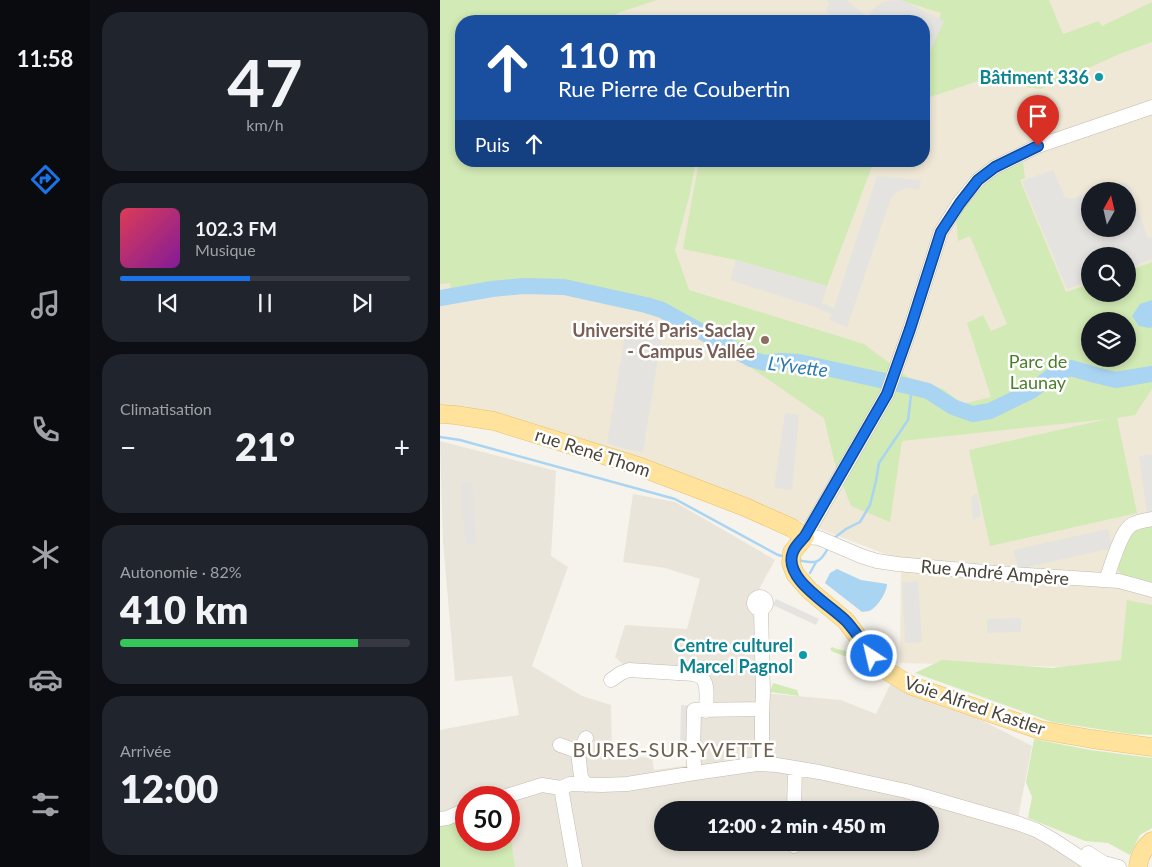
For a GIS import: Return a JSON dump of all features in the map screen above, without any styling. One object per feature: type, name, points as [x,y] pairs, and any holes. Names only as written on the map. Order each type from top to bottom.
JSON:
[{"type":"main road","name":"rue René Thom","points":[[440,414],[470,417],[502,424],[636,465],[743,506],[792,528],[805,536]]},
{"type":"main road","name":"Voie Alfred Kastler","points":[[805,536],[792,557],[795,574],[809,590],[846,621],[872,656],[887,671],[910,685],[1040,730],[1152,747]]},
{"type":"main road","points":[[1138,867],[1145,847],[1152,841]]},
{"type":"street","points":[[805,536],[887,394],[941,232],[978,180],[995,167],[1038,146],[1152,107]]},
{"type":"street","points":[[1106,580],[1121,539],[1128,527],[1135,522],[1152,519]]},
{"type":"street","name":"Rue André Ampère","points":[[805,536],[819,538],[861,556],[878,561],[996,573],[1119,581],[1152,590]]},
{"type":"street","points":[[760,764],[763,693],[761,609]]},
{"type":"street","points":[[611,680],[621,672],[629,670],[694,674],[701,677],[706,688],[700,710],[693,755],[695,773]]},
{"type":"street","points":[[700,710],[762,709]]},
{"type":"street","points":[[586,738],[578,752],[581,777],[586,784]]},
{"type":"street","points":[[560,746],[578,752]]},
{"type":"street","points":[[520,792],[542,785],[561,788],[570,784],[627,784],[760,764],[777,765],[906,791],[1017,823],[1036,830],[1052,839],[1095,867]]},
{"type":"street","points":[[794,801],[795,768]]},
{"type":"street","points":[[561,788],[575,867]]},
{"type":"street","points":[[440,819],[455,815]]},
{"type":"street","points":[[1052,839],[1078,848],[1118,867]]},
{"type":"shaded area","name":"Université Paris-Saclay - Campus Vallée","points":[[440,0],[1152,0],[1152,679],[1115,668],[900,663],[901,560],[732,495],[476,410],[440,405]]},
{"type":"shaded area","points":[[826,0],[846,0],[865,15],[831,15],[826,12],[829,2]]},
{"type":"shaded area","points":[[902,0],[944,21],[930,51],[930,15],[869,15],[873,9],[885,1]]},
{"type":"shaded area","points":[[1053,170],[1065,197],[1072,199],[1081,196],[1081,238],[1136,238],[1136,204],[1148,238],[1152,237],[1152,259],[1136,265],[1136,247],[1081,247],[1081,284],[1067,289],[1022,181]]},
{"type":"shaded area","points":[[877,176],[921,180],[919,190],[907,188],[897,192],[891,198],[847,327],[829,320],[832,314],[815,307],[730,280],[736,260],[827,286],[822,303],[834,308]]},
{"type":"shaded area","points":[[627,323],[661,340],[643,452],[607,443]]},
{"type":"shaded area","points":[[785,413],[799,415],[792,490],[774,488]]},
{"type":"shaded area","points":[[440,441],[556,471],[551,556],[568,567],[532,666],[582,696],[611,705],[612,754],[652,758],[654,770],[692,765],[694,710],[705,711],[704,681],[629,670],[615,657],[625,625],[687,629],[700,579],[665,568],[623,562],[633,494],[675,502],[775,560],[757,593],[761,609],[763,693],[841,700],[876,714],[891,683],[929,702],[981,720],[1032,746],[1017,823],[1097,867],[515,867],[513,851],[520,851],[520,786],[455,786],[455,814],[440,819],[440,730],[519,715],[512,676],[455,681],[443,541]]},
{"type":"shaded area","points":[[1152,454],[1152,514],[1147,514],[1139,456]]},
{"type":"shaded area","points":[[472,482],[476,544],[465,544],[461,483]]},
{"type":"shaded area","points":[[977,493],[981,515],[973,520],[971,497]]},
{"type":"shaded area","points":[[1108,529],[1112,548],[1019,569],[1013,550]]},
{"type":"shaded area","points":[[918,581],[922,642],[905,643],[902,583]]},
{"type":"shaded area","points":[[776,599],[819,619],[816,625],[773,605]]},
{"type":"shaded area","points":[[1021,618],[1021,632],[987,633],[987,619]]},
{"type":"shaded area","points":[[681,705],[702,706],[702,755],[680,755]]},
{"type":"green space","name":"Parc de Launay","points":[[440,0],[657,0],[615,15],[455,15],[455,167],[695,167],[675,250],[689,290],[864,344],[908,377],[943,389],[963,404],[991,397],[967,323],[983,315],[991,331],[1007,324],[970,236],[958,241],[956,215],[980,183],[998,171],[1023,162],[1025,178],[1020,180],[1066,292],[1081,287],[1081,302],[1136,302],[1136,268],[1152,262],[1152,389],[1135,415],[1117,418],[1137,513],[990,546],[969,450],[1108,419],[902,441],[890,522],[851,506],[836,468],[824,418],[750,367],[643,300],[570,284],[508,284],[451,291],[450,283],[440,284]]},
{"type":"green space","points":[[899,0],[1049,0],[1063,34],[1099,21],[1102,26],[1152,2],[1152,42],[1122,53],[1041,89],[978,81],[930,97],[930,51],[941,13]]},
{"type":"green space","points":[[698,167],[872,167],[827,286],[736,260],[683,249]]},
{"type":"green space","points":[[1152,525],[1152,585],[1125,577],[1118,571],[1117,565],[1127,538],[1140,528]]},
{"type":"green space","points":[[1127,600],[1152,605],[1152,735],[1131,734],[1052,722],[915,673],[942,660],[1052,668],[1121,660]]},
{"type":"green space","points":[[832,647],[852,652],[865,658],[890,682],[861,669],[854,659],[833,652],[830,649]]},
{"type":"green space","points":[[773,683],[797,690],[799,696],[770,692]]},
{"type":"green space","points":[[1034,739],[1090,750],[1152,758],[1152,828],[1140,835],[1130,855],[1108,843],[1085,841],[1028,818],[1032,797],[1026,782]]},
{"type":"green space","points":[[455,819],[455,851],[513,851],[515,867],[440,867],[440,824]]},
{"type":"water","points":[[1152,300],[1152,327],[1150,328],[1139,326],[1136,322],[1135,312],[1140,304]]},
{"type":"water","points":[[837,569],[861,580],[887,584],[882,599],[870,611],[862,612],[825,583],[830,573]]},
{"type":"waterway","name":"L'Yvette","points":[[440,298],[523,286],[564,287],[662,310],[751,359],[765,363],[781,361],[799,362],[912,387],[928,391],[953,407],[973,414],[990,411],[1031,391],[1052,376],[1071,368],[1116,380],[1152,374]]},
{"type":"waterway","points":[[833,539],[846,529],[860,522],[870,505],[879,463],[908,420],[912,387]]},
{"type":"waterway","points":[[440,437],[460,440],[675,499],[778,555],[786,557]]},
{"type":"waterway","points":[[798,560],[816,562],[828,548]]},
{"type":"waterway","points":[[810,573],[816,562]]},
{"type":"place","name":"Bâtiment 336","points":[[1099,77]]},
{"type":"place","name":"Université Paris-Saclay - Campus Vallée","points":[[765,340]]},
{"type":"place","name":"Centre culturel Marcel Pagnol","points":[[803,655]]},
{"type":"district","name":"BURES-SUR-YVETTE","points":[[674,749]]},
{"type":"route","points":[[872,656],[846,621],[809,590],[795,574],[791,563],[792,552],[805,536],[887,394],[941,232],[978,180],[995,167],[1038,146]]}]
